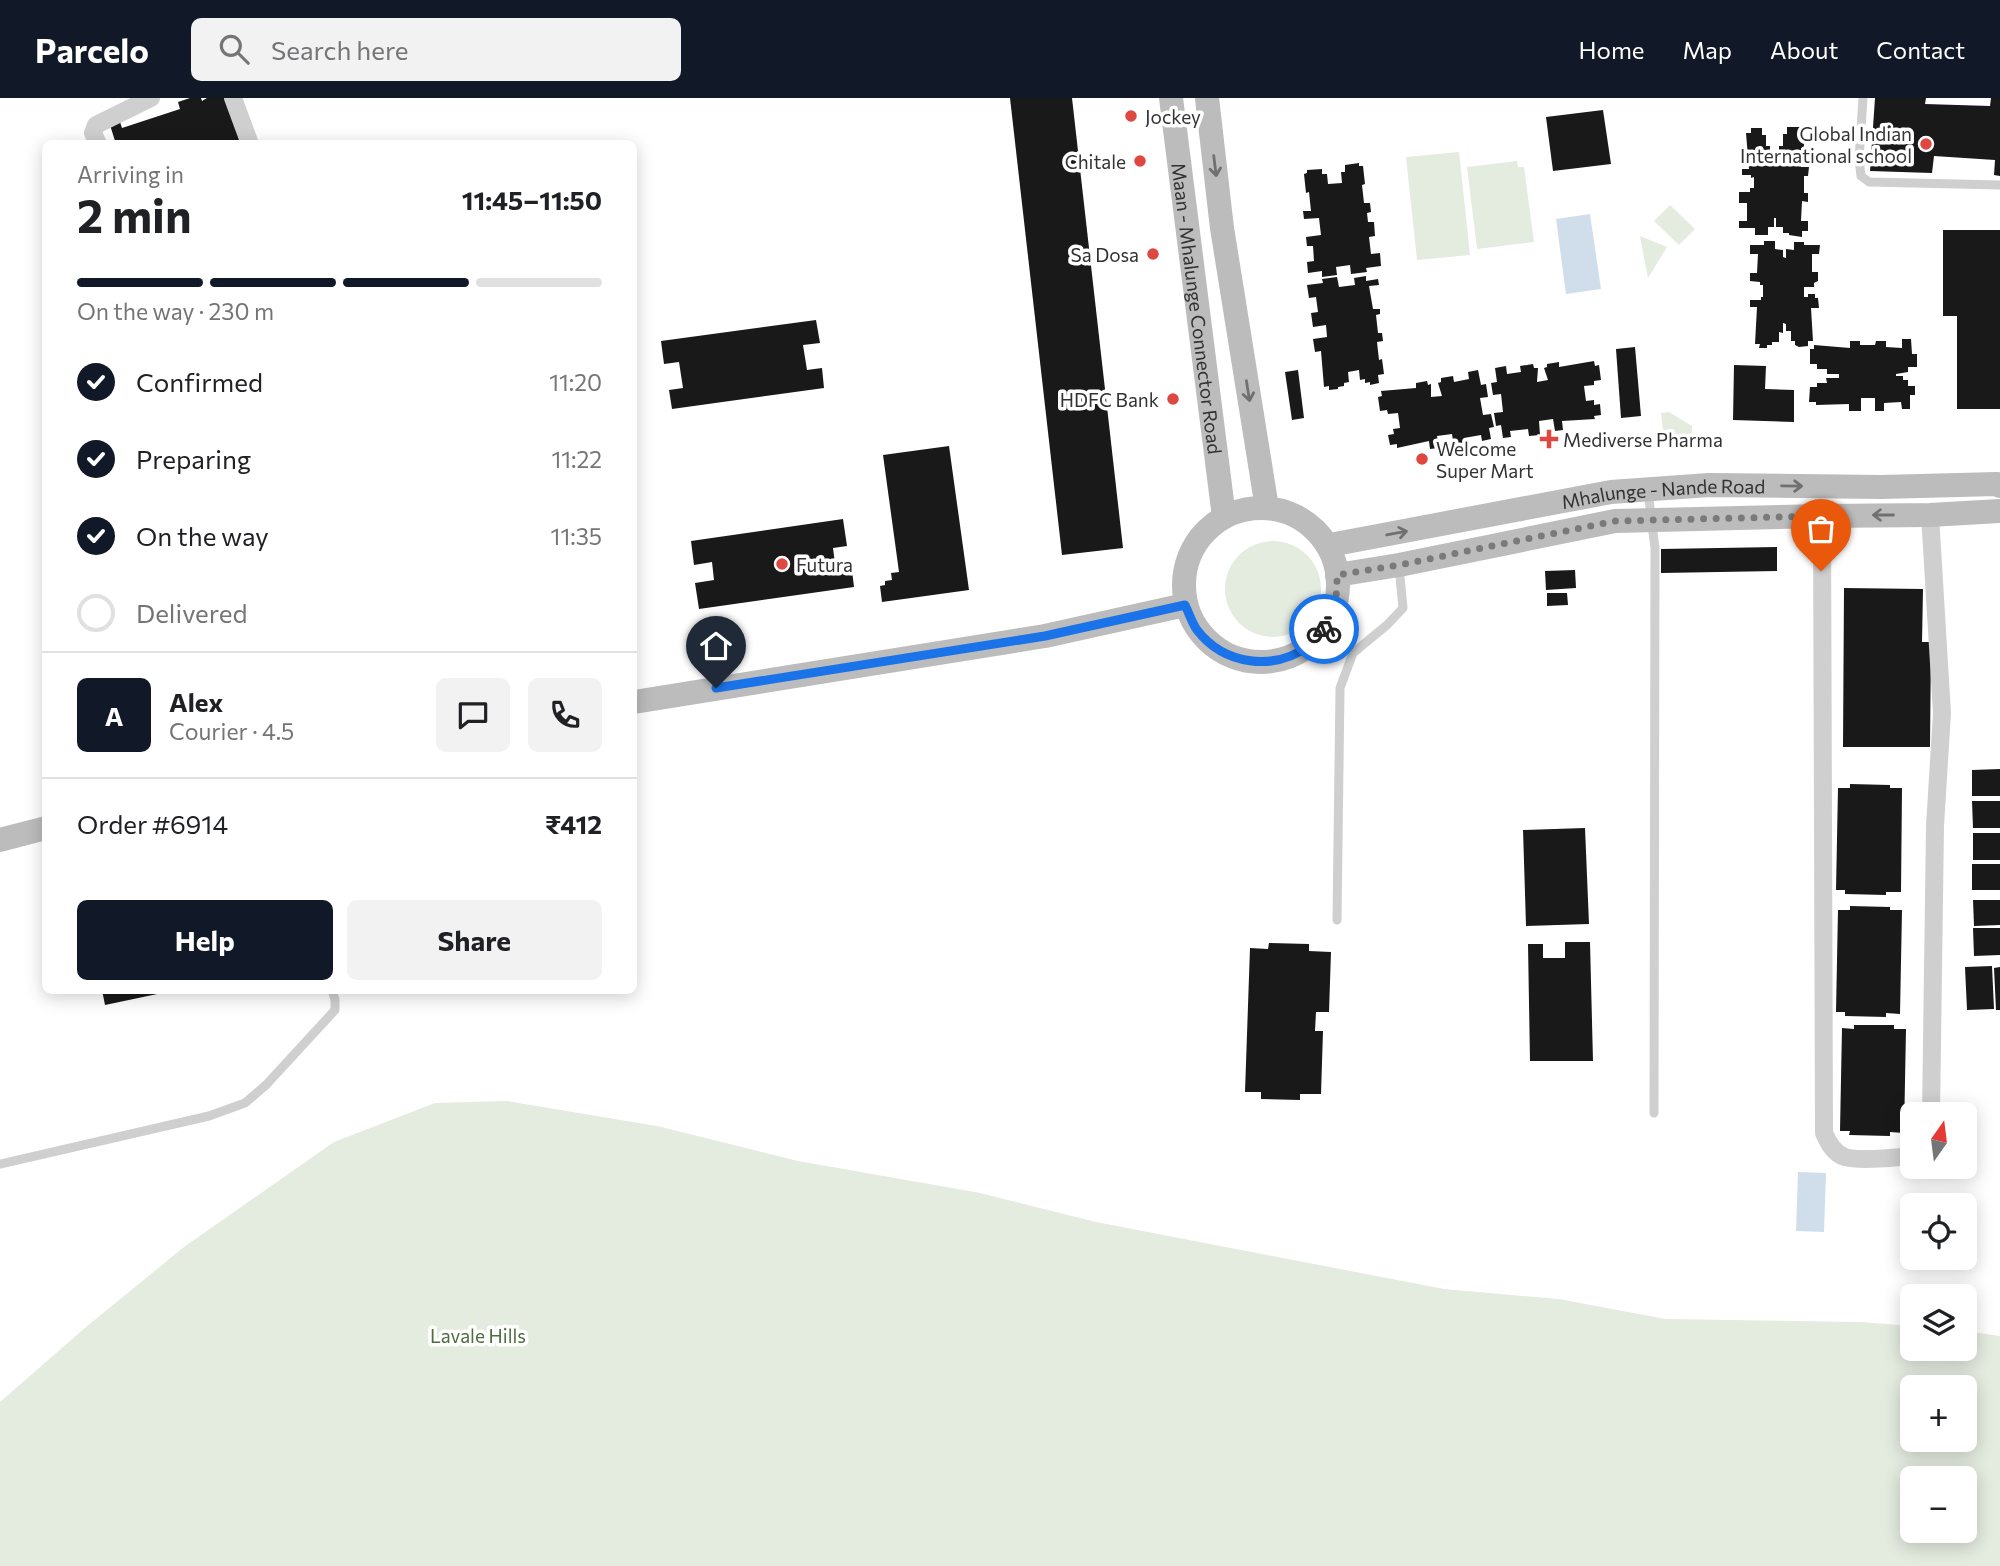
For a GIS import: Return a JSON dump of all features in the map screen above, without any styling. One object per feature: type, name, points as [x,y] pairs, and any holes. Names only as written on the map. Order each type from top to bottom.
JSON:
[{"type":"main road","name":"Maan - Mhalunge Connector Road","points":[[1171,98],[1224,517]]},
{"type":"main road","name":"Maan - Mhalunge Connector Road","points":[[1207,98],[1222,228],[1267,508]]},
{"type":"main road","name":"Mhalunge - Nande Road","points":[[1330,545],[1611,492],[1710,485],[2000,486]]},
{"type":"main road","points":[[1267,508],[1292,515],[1314,529],[1330,545],[1337,575],[1337,601],[1328,625],[1311,645],[1288,658],[1263,663],[1237,659],[1214,648],[1196,629],[1185,605],[1183,579],[1189,554],[1203,533],[1224,517],[1245,510],[1267,508]]},
{"type":"main road","name":"Mhalunge - Nande Road","points":[[1337,575],[1615,521],[2000,512]]},
{"type":"main road","points":[[637,702],[1045,636],[1185,605]]},
{"type":"main road","points":[[0,840],[42,829]]},
{"type":"street","points":[[96,140],[93,133],[96,125],[151,98]]},
{"type":"street","points":[[233,98],[249,140]]},
{"type":"street","points":[[1930,515],[1942,713],[1935,827],[1931,1102]]},
{"type":"street","points":[[1822,516],[1824,1133],[1830,1147],[1844,1157],[1900,1158]]},
{"type":"lane","points":[[1863,98],[1859,159],[1861,176],[1869,182],[2000,185]]},
{"type":"lane","points":[[1648,490],[1655,548],[1654,1113]]},
{"type":"lane","points":[[1337,920],[1339,688],[1353,653],[1403,608],[1399,565]]},
{"type":"lane","points":[[0,1164],[209,1116],[244,1103],[266,1085],[335,1010],[333,994]]},
{"type":"green space","points":[[1459,152],[1470,255],[1417,260],[1406,157]]},
{"type":"green space","points":[[1517,161],[1518,167],[1524,167],[1534,242],[1477,249],[1467,167]]},
{"type":"green space","points":[[1670,205],[1695,229],[1679,245],[1654,221]]},
{"type":"green space","points":[[1640,236],[1667,247],[1648,278]]},
{"type":"green space","points":[[1669,412],[1692,426],[1692,440],[1664,441],[1661,413]]},
{"type":"green space","points":[[1273,541],[1291,545],[1307,555],[1317,571],[1321,589],[1317,607],[1307,623],[1291,633],[1273,637],[1255,633],[1239,623],[1229,607],[1225,589],[1229,571],[1239,555],[1255,545]]},
{"type":"green space","name":"Lavale Hills","points":[[507,1101],[657,1126],[798,1161],[980,1193],[1096,1222],[1444,1289],[1559,1299],[1665,1319],[1900,1325],[1900,1361],[1977,1361],[1977,1333],[2000,1336],[2000,1566],[0,1566],[0,1402],[184,1247],[334,1142],[435,1103]]},
{"type":"water","points":[[1590,214],[1601,289],[1566,294],[1556,219]]},
{"type":"water","points":[[1798,1172],[1826,1173],[1824,1232],[1796,1231]]},
{"type":"building","points":[[190,98],[201,98],[202,101],[207,98],[228,98],[242,140],[115,140],[110,125],[120,122],[122,128],[180,109],[178,102]]},
{"type":"building","points":[[1010,98],[1072,98],[1123,548],[1062,555]]},
{"type":"building","points":[[1875,98],[1926,98],[1925,104],[1990,106],[1991,98],[2000,98],[2000,176],[1994,175],[1995,160],[1934,156],[1932,173],[1870,171]]},
{"type":"building","points":[[1603,110],[1611,164],[1553,171],[1546,117]]},
{"type":"building","points":[[1787,127],[1800,127],[1800,131],[1804,131],[1801,167],[1809,167],[1808,176],[1804,176],[1804,193],[1808,193],[1808,202],[1802,201],[1801,221],[1808,221],[1808,231],[1802,231],[1802,237],[1783,233],[1783,227],[1776,227],[1774,218],[1774,227],[1768,227],[1768,235],[1755,235],[1755,228],[1739,228],[1739,221],[1747,221],[1747,203],[1739,203],[1739,192],[1750,192],[1750,188],[1754,188],[1754,177],[1742,175],[1742,169],[1749,169],[1746,133],[1751,133],[1751,128],[1762,128],[1762,135],[1766,135],[1766,146],[1770,146],[1770,154],[1779,154],[1779,146],[1783,146],[1783,134],[1787,134]]},
{"type":"building","points":[[1359,163],[1359,166],[1363,166],[1364,203],[1370,203],[1368,222],[1374,222],[1375,236],[1369,237],[1371,254],[1380,253],[1381,266],[1366,268],[1367,272],[1351,274],[1350,265],[1336,267],[1337,275],[1322,277],[1322,271],[1308,273],[1307,262],[1314,261],[1313,246],[1307,246],[1306,237],[1321,235],[1319,218],[1304,219],[1303,211],[1311,211],[1304,174],[1307,170],[1322,169],[1322,174],[1327,174],[1328,184],[1342,183],[1341,172],[1345,172],[1345,165]]},
{"type":"building","points":[[1943,230],[2000,230],[2000,409],[1957,409],[1957,316],[1943,316]]},
{"type":"building","points":[[1764,241],[1775,241],[1775,249],[1783,250],[1783,257],[1786,258],[1786,249],[1794,250],[1794,242],[1820,245],[1819,254],[1812,254],[1812,272],[1818,272],[1818,281],[1814,283],[1814,287],[1804,287],[1804,297],[1815,294],[1819,308],[1811,308],[1813,341],[1808,341],[1808,346],[1795,345],[1795,341],[1791,341],[1791,331],[1786,331],[1786,324],[1783,323],[1779,342],[1772,342],[1767,348],[1759,348],[1760,344],[1755,344],[1757,307],[1750,307],[1750,300],[1761,300],[1763,285],[1750,281],[1750,273],[1757,273],[1758,254],[1750,254],[1750,245],[1764,245]]},
{"type":"building","points":[[1366,276],[1366,281],[1378,279],[1379,285],[1369,286],[1373,309],[1380,309],[1380,314],[1376,315],[1378,333],[1382,333],[1383,341],[1377,342],[1384,374],[1378,375],[1379,383],[1370,385],[1370,382],[1365,383],[1365,379],[1360,380],[1359,370],[1348,372],[1349,382],[1338,389],[1329,390],[1329,386],[1324,387],[1321,351],[1315,352],[1313,339],[1327,337],[1326,325],[1313,327],[1311,313],[1318,312],[1316,297],[1309,298],[1307,285],[1323,283],[1322,279],[1337,277],[1339,287],[1355,285],[1354,278]]},
{"type":"building","points":[[816,320],[820,343],[803,345],[807,370],[822,368],[824,388],[672,409],[669,390],[683,388],[679,362],[664,364],[661,341]]},
{"type":"building","points":[[1902,339],[1911,339],[1912,354],[1917,354],[1917,367],[1908,367],[1908,372],[1896,374],[1903,376],[1903,380],[1908,380],[1908,386],[1915,386],[1915,395],[1910,395],[1910,409],[1902,409],[1901,402],[1884,403],[1884,411],[1875,411],[1875,398],[1861,398],[1861,411],[1849,411],[1849,404],[1816,405],[1816,402],[1809,402],[1810,387],[1817,387],[1817,383],[1827,383],[1826,378],[1839,378],[1839,374],[1827,374],[1827,369],[1817,369],[1817,364],[1810,364],[1810,349],[1814,349],[1814,345],[1850,348],[1850,341],[1860,341],[1860,345],[1875,345],[1876,341],[1886,341],[1886,347],[1902,348]]},
{"type":"building","points":[[1635,347],[1641,416],[1621,418],[1616,349]]},
{"type":"building","points":[[1594,361],[1595,366],[1599,365],[1601,380],[1594,381],[1594,385],[1584,386],[1586,401],[1594,400],[1594,405],[1600,404],[1601,415],[1594,416],[1595,419],[1562,421],[1563,430],[1555,431],[1553,419],[1539,421],[1540,435],[1529,436],[1528,429],[1510,431],[1511,437],[1503,438],[1501,425],[1496,426],[1494,413],[1503,412],[1501,394],[1493,395],[1491,383],[1497,382],[1495,368],[1506,366],[1507,374],[1521,372],[1520,366],[1533,364],[1534,368],[1538,368],[1537,382],[1548,380],[1544,368],[1547,364],[1559,362],[1559,367]]},
{"type":"building","points":[[1734,365],[1766,366],[1765,389],[1794,390],[1794,422],[1733,420]]},
{"type":"building","points":[[1298,370],[1304,418],[1292,420],[1285,372]]},
{"type":"building","points":[[1478,370],[1481,385],[1486,384],[1488,397],[1480,398],[1483,415],[1491,414],[1494,427],[1489,428],[1491,439],[1482,441],[1481,435],[1464,438],[1466,446],[1454,448],[1452,434],[1437,436],[1439,448],[1430,449],[1429,441],[1397,448],[1397,444],[1390,445],[1388,435],[1394,434],[1393,429],[1400,428],[1398,413],[1380,411],[1378,397],[1382,396],[1381,391],[1416,388],[1416,383],[1427,381],[1428,385],[1431,384],[1431,397],[1442,396],[1438,383],[1441,378],[1453,376],[1454,382],[1469,379],[1468,372]]},
{"type":"building","points":[[949,446],[969,590],[882,602],[880,586],[885,585],[885,581],[892,580],[891,573],[899,572],[883,455]]},
{"type":"building","name":"Futura","points":[[843,519],[847,546],[833,548],[835,564],[851,562],[854,587],[699,609],[695,583],[714,580],[712,562],[694,565],[691,541]]},
{"type":"building","points":[[1777,547],[1777,571],[1661,573],[1661,549]]},
{"type":"building","points":[[1575,570],[1576,588],[1546,590],[1545,571]]},
{"type":"building","points":[[1844,588],[1923,589],[1922,642],[1931,642],[1930,747],[1843,747]]},
{"type":"building","points":[[1547,593],[1567,593],[1568,605],[1547,606]]},
{"type":"building","points":[[2000,769],[2000,796],[1972,796],[1972,770]]},
{"type":"building","points":[[1850,784],[1902,788],[1901,892],[1886,892],[1886,895],[1845,894],[1845,890],[1836,890],[1838,788],[1850,788]]},
{"type":"building","points":[[1972,801],[2000,801],[2000,828],[1973,828]]},
{"type":"building","points":[[1585,828],[1589,924],[1526,926],[1523,830]]},
{"type":"building","points":[[1973,833],[2000,833],[2000,860],[1973,860]]},
{"type":"building","points":[[1972,864],[2000,864],[2000,890],[1972,890]]},
{"type":"building","points":[[1973,900],[2000,900],[2000,925],[1974,926]]},
{"type":"building","points":[[1850,906],[1902,910],[1900,1014],[1886,1013],[1886,1017],[1845,1016],[1845,1012],[1836,1012],[1838,910],[1850,910]]},
{"type":"building","points":[[1973,928],[2000,928],[2000,955],[1974,956]]},
{"type":"building","points":[[1565,942],[1590,942],[1593,1061],[1530,1061],[1528,944],[1543,944],[1543,958],[1565,958]]},
{"type":"building","points":[[1269,943],[1309,944],[1309,951],[1331,952],[1329,1012],[1316,1012],[1315,1031],[1323,1031],[1321,1094],[1300,1094],[1300,1100],[1261,1099],[1261,1092],[1245,1092],[1250,948],[1268,949]]},
{"type":"building","points":[[1992,966],[1994,1009],[1967,1010],[1965,967]]},
{"type":"building","points":[[2000,967],[2000,1010],[1996,1010],[1994,968]]},
{"type":"building","points":[[103,994],[157,994],[105,1005]]},
{"type":"building","points":[[1854,1025],[1894,1025],[1894,1029],[1906,1029],[1905,1102],[1900,1102],[1900,1133],[1890,1132],[1890,1136],[1849,1135],[1850,1131],[1840,1131],[1842,1028],[1854,1029]]},
{"type":"way so far","points":[[1324,629],[1337,601],[1337,575],[1615,521],[1822,516],[1821,571]]},
{"type":"place","name":"Jockey","points":[[1131,116]]},
{"type":"place","name":"Global Indian International school","points":[[1926,144]]},
{"type":"place","name":"Chitale","points":[[1140,161]]},
{"type":"place","name":"Sa Dosa","points":[[1153,254]]},
{"type":"place","name":"HDFC Bank","points":[[1173,399]]},
{"type":"place","name":"Mediverse Pharma","points":[[1549,439]]},
{"type":"place","name":"Welcome Super Mart","points":[[1422,459]]},
{"type":"place","name":"Futura","points":[[782,564]]},
{"type":"route","points":[[716,688],[1045,636],[1185,605],[1196,629],[1214,648],[1237,659],[1263,663],[1288,658],[1311,645],[1324,629]]}]
